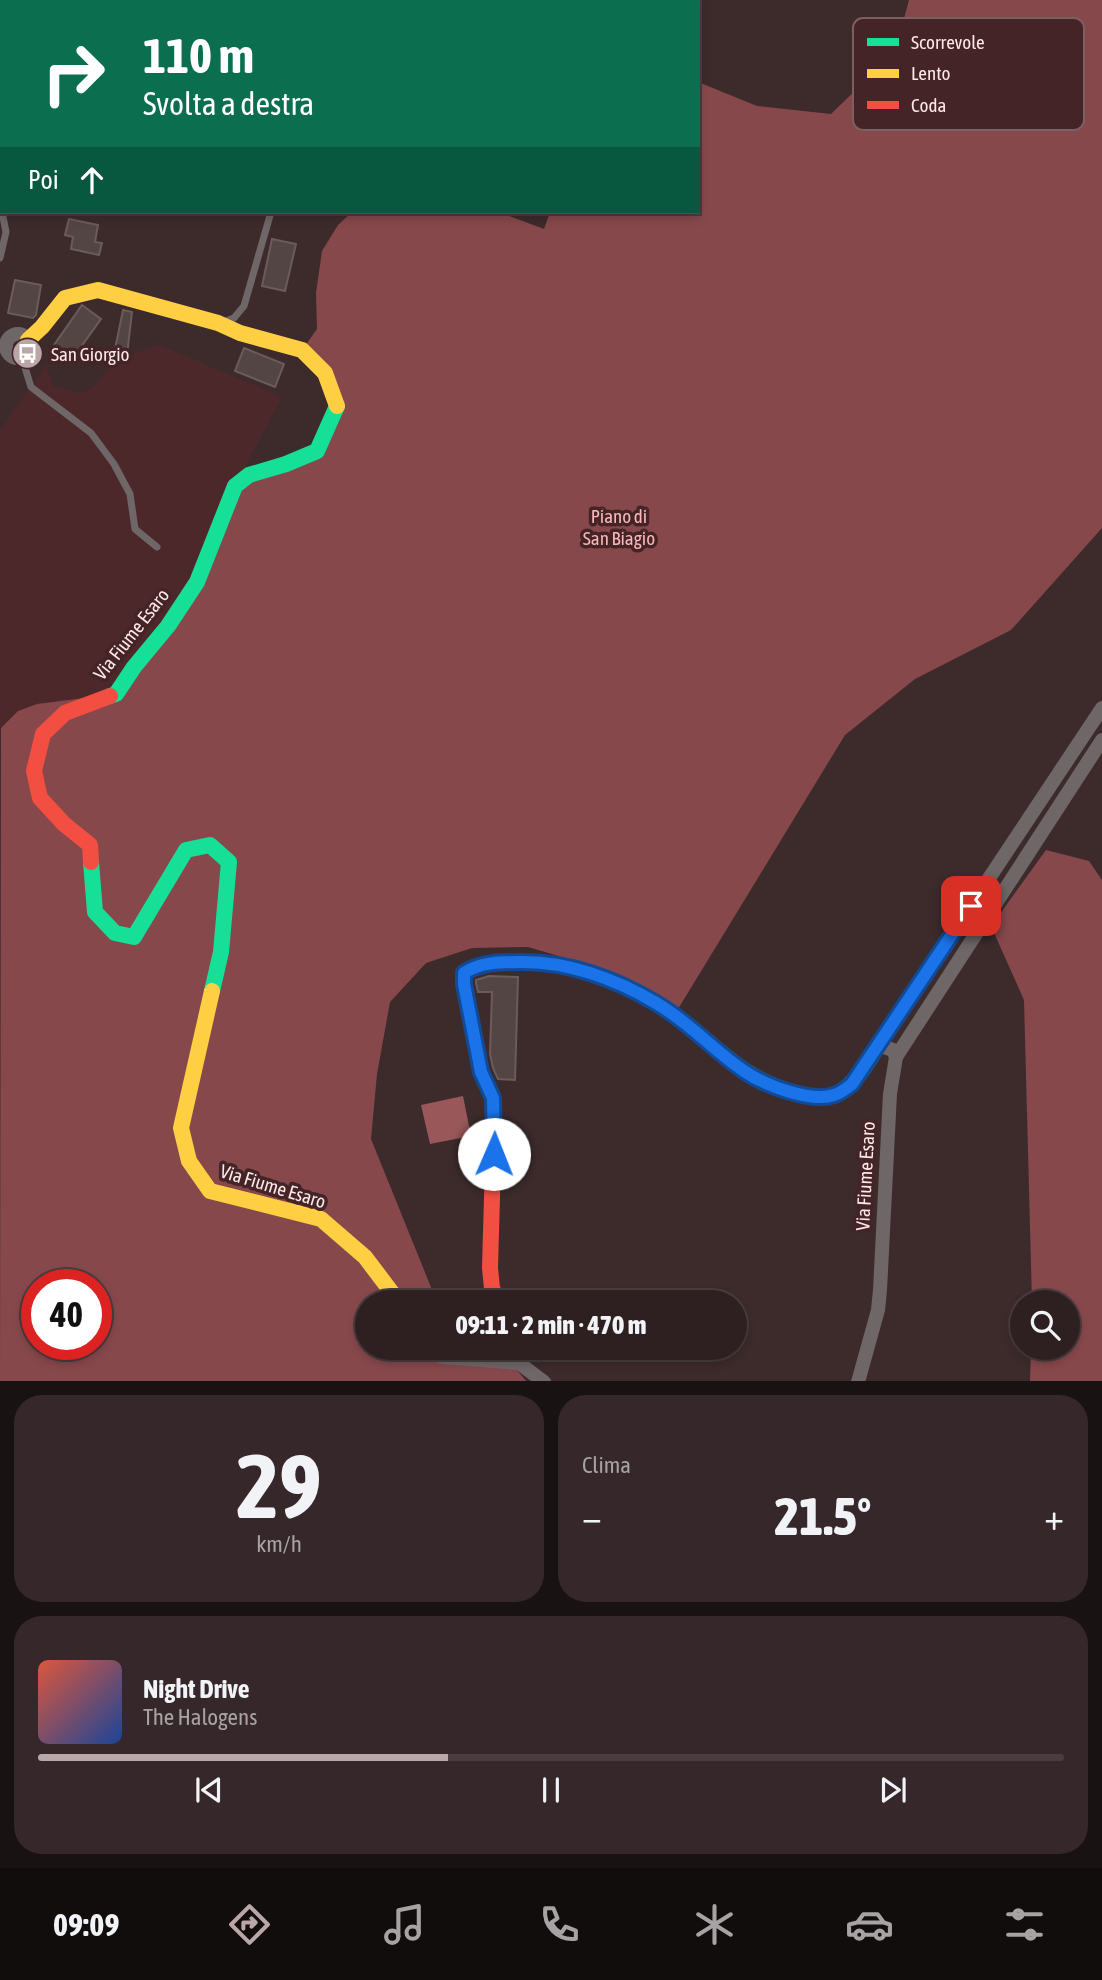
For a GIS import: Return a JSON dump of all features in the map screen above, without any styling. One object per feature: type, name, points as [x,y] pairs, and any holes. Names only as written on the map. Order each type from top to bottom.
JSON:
[{"type":"street","name":"Via Fiume Esaro","points":[[28,340],[65,298],[98,290],[218,323],[302,350],[325,373],[337,407],[317,451],[249,475],[234,486],[197,582],[168,626],[134,667],[116,695],[65,713],[43,734],[34,771],[40,798],[64,824],[90,845],[95,912],[115,933],[134,937],[171,870],[186,850],[210,845],[229,862],[221,952],[181,1128],[189,1161],[210,1191],[321,1219],[365,1257],[389,1290]]},
{"type":"street","points":[[13,335],[21,335],[28,340],[30,349],[22,358],[12,356],[3,347],[13,335]]},
{"type":"street","points":[[493,1290],[490,1263],[493,1098],[481,1072],[464,973],[479,965],[540,961],[579,970],[621,985],[682,1019],[746,1073],[805,1096],[834,1096],[852,1084],[1102,708]]},
{"type":"street","points":[[896,1057],[1102,740]]},
{"type":"street","points":[[883,1038],[884,1047],[893,1050],[896,1057]]},
{"type":"street","name":"Via Fiume Esaro","points":[[858,1381],[878,1311],[890,1094],[896,1057]]},
{"type":"street","points":[[479,1360],[519,1363],[544,1381]]},
{"type":"lane","points":[[0,258],[6,232],[3,214]]},
{"type":"lane","points":[[218,323],[234,318],[244,306],[270,214]]},
{"type":"lane","points":[[22,358],[31,387],[91,433],[114,464],[130,494],[135,529],[157,547]]},
{"type":"shaded area","points":[[160,345],[282,397],[235,486],[197,582],[116,694],[1,727],[0,731],[0,431],[46,364],[52,385],[76,393],[82,392],[91,389],[113,364],[127,355]]},
{"type":"shaded area","points":[[463,1096],[471,1136],[430,1144],[421,1105]]},
{"type":"green space","name":"Piano di San Biagio","points":[[909,0],[1102,0],[1102,528],[1011,630],[915,679],[845,735],[678,1009],[572,960],[528,947],[472,948],[426,963],[390,1002],[377,1074],[371,1139],[432,1290],[355,1290],[355,1360],[509,1360],[526,1381],[0,1381],[1,728],[18,711],[37,704],[116,694],[168,626],[235,486],[317,451],[337,406],[302,350],[317,329],[316,293],[322,251],[338,225],[350,214],[504,214],[544,229],[549,214],[700,214],[700,83],[757,106],[831,114],[853,93],[853,130],[1084,130],[1084,18],[904,18]]},
{"type":"green space","points":[[1046,850],[1089,861],[1102,880],[1102,1381],[1030,1381],[1031,1360],[1080,1360],[1080,1290],[1032,1290],[1024,1000],[991,926]]},
{"type":"building","points":[[69,219],[98,225],[95,242],[102,243],[99,255],[71,249],[73,237],[65,235]]},
{"type":"building","points":[[272,239],[296,244],[285,291],[262,286]]},
{"type":"building","points":[[15,280],[41,285],[36,315],[33,318],[8,313]]},
{"type":"building","points":[[82,305],[101,319],[73,358],[54,345]]},
{"type":"building","points":[[123,310],[132,312],[127,355],[112,364]]},
{"type":"building","points":[[244,348],[284,364],[275,387],[235,371]]},
{"type":"building","points":[[489,976],[518,977],[515,1080],[498,1079],[493,1068],[490,1054],[492,992],[478,992],[476,983],[476,980]]},
{"type":"traffic: fast","points":[[110,696],[116,694],[134,667],[168,626],[197,582],[235,486],[249,475],[317,451],[337,406]]},
{"type":"traffic: fast","points":[[91,862],[95,912],[115,933],[134,937],[186,850],[210,845],[229,862],[221,952],[212,991]]},
{"type":"traffic: fast","points":[[465,990],[464,973],[494,963],[543,963],[594,974],[657,1003],[757,1078],[776,1087],[813,1097],[831,1096],[844,1090],[863,1069],[883,1038]]},
{"type":"traffic: slow","points":[[28,340],[65,298],[98,290],[218,323],[240,333],[302,350],[325,373],[337,406]]},
{"type":"traffic: slow","points":[[212,991],[181,1128],[189,1161],[210,1191],[321,1219],[365,1257],[390,1290]]},
{"type":"traffic: jam","points":[[91,862],[90,845],[64,824],[40,798],[34,771],[43,734],[65,713],[110,696]]},
{"type":"traffic: jam","points":[[465,990],[481,1072],[493,1098],[490,1268],[493,1290]]},
{"type":"place","name":"San Giorgio","points":[[28,354]]},
{"type":"route","points":[[494,1154],[493,1098],[481,1072],[464,984],[464,973],[470,969],[479,965],[540,961],[579,970],[621,985],[682,1019],[746,1073],[786,1090],[820,1098],[834,1096],[852,1084],[971,906]]}]
